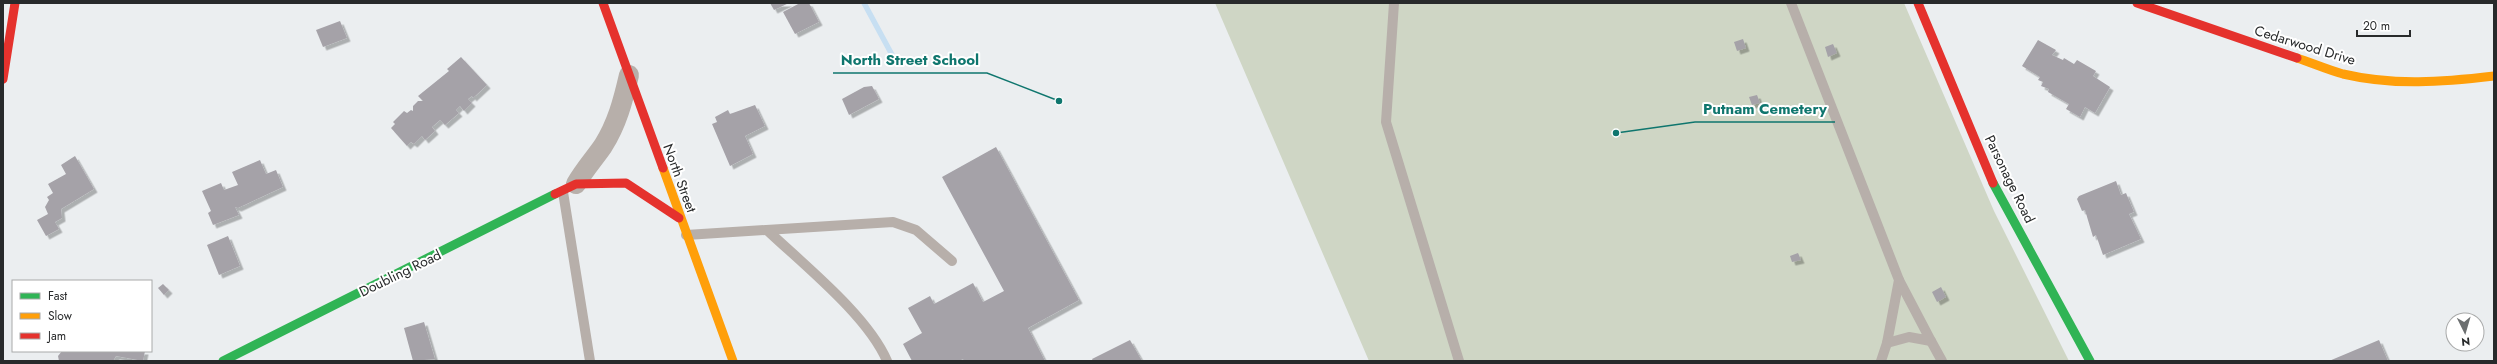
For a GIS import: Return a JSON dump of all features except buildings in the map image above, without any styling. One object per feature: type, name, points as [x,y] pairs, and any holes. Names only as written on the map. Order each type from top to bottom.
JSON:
[{"type":"street","points":[[3,79],[15,3]]},
{"type":"street","name":"North Street","points":[[603,3],[679,218],[733,361]]},
{"type":"street","name":"Parsonage Road","points":[[1918,3],[1995,188],[2090,361]]},
{"type":"street","name":"Cedarwood Drive","points":[[2137,3],[2343,74],[2397,82],[2441,82],[2494,76]]},
{"type":"street","points":[[569,188],[603,146],[620,113],[628,75]]},
{"type":"street","name":"Doubling Road","points":[[223,361],[569,188],[626,183],[679,218]]},
{"type":"lane","points":[[1394,3],[1386,122],[1459,361]]},
{"type":"lane","points":[[1791,3],[1898,280],[1942,361]]},
{"type":"lane","points":[[569,188],[590,361]]},
{"type":"lane","points":[[686,235],[893,222],[916,230],[952,261]]},
{"type":"lane","points":[[767,230],[852,311],[875,337],[887,361]]},
{"type":"lane","points":[[1881,361],[1887,343],[1898,280]]},
{"type":"lane","points":[[1887,343],[1909,337],[1931,341]]},
{"type":"green space","points":[[1215,3],[1904,3],[1994,211],[2069,361],[1369,361]]},
{"type":"waterway","points":[[864,3],[897,64]]},
{"type":"traffic: fast","points":[[1993,183],[2090,361]]},
{"type":"traffic: fast","points":[[223,361],[555,194]]},
{"type":"traffic: slow","points":[[2297,58],[2343,74],[2381,80],[2418,82],[2494,76]]},
{"type":"traffic: slow","points":[[663,168],[733,361]]},
{"type":"traffic: jam","points":[[3,79],[15,3]]},
{"type":"traffic: jam","points":[[603,3],[663,168]]},
{"type":"traffic: jam","points":[[1918,3],[1993,183]]},
{"type":"traffic: jam","points":[[2137,3],[2297,58]]},
{"type":"traffic: jam","points":[[555,194],[576,184],[626,183],[679,218]]},
{"type":"place","name":"North Street School","points":[[1059,101]]},
{"type":"place","name":"Putnam Cemetery","points":[[1616,133]]}]
